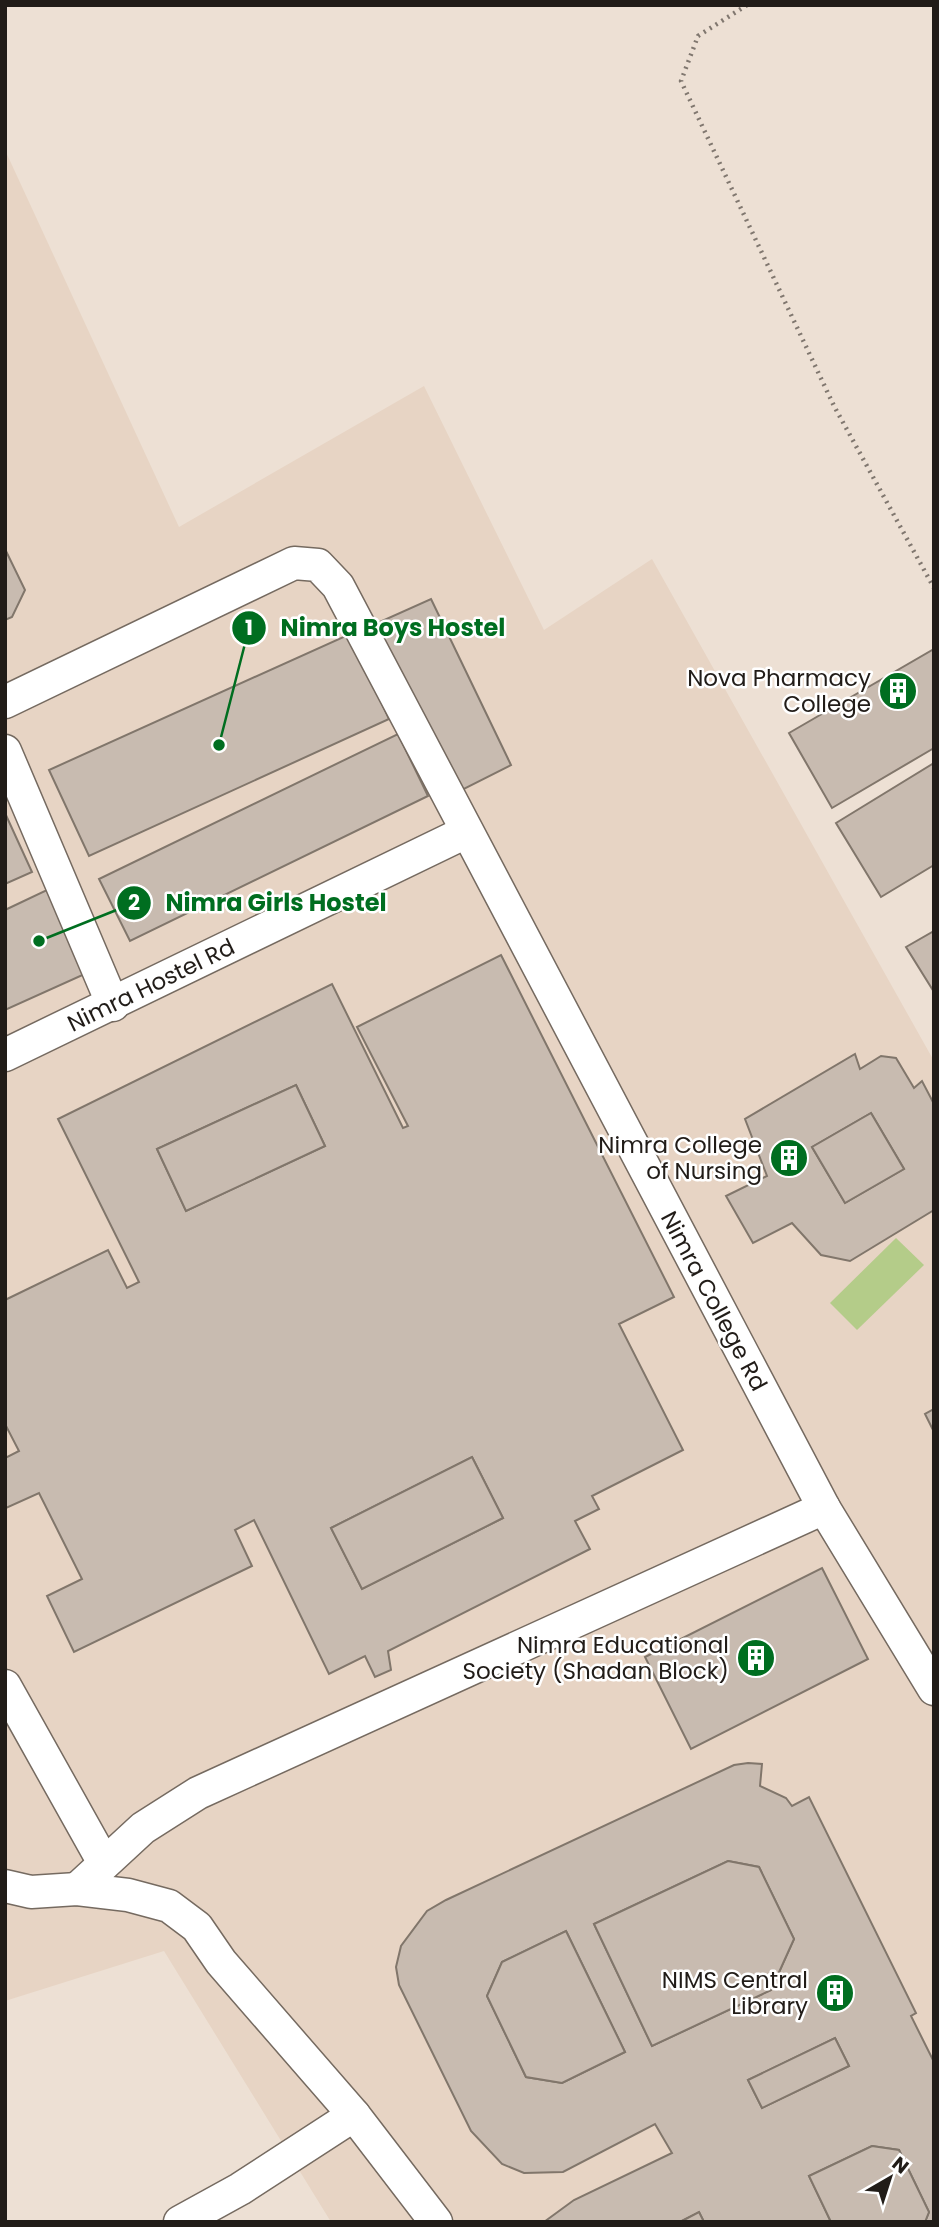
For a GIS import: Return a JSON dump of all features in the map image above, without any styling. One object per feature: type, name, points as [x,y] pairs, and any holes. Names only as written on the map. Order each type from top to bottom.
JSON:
[{"type":"street","points":[[5,702],[294,562],[318,565],[338,586],[467,832]]},
{"type":"street","points":[[5,751],[113,1005]]},
{"type":"street","name":"Nimra Hostel Rd","points":[[5,1055],[467,832]]},
{"type":"street","name":"Nimra College Rd","points":[[467,832],[824,1508],[934,1689]]},
{"type":"street","points":[[77,1889],[143,1828],[198,1793],[824,1508]]},
{"type":"street","points":[[5,1686],[104,1863]]},
{"type":"street","points":[[5,1886],[31,1892],[77,1889],[128,1895],[169,1906],[197,1927],[221,1962],[287,2034],[354,2115],[436,2222]]},
{"type":"street","points":[[180,2222],[240,2189],[354,2115]]},
{"type":"path","points":[[747,5],[698,36],[681,81],[834,406],[934,588]]},
{"type":"shaded area","points":[[5,150],[179,527],[424,386],[544,630],[652,559],[934,1061],[934,2222],[331,2222],[164,1951],[5,2001]]},
{"type":"green space","points":[[896,1238],[924,1265],[857,1330],[830,1303]]},
{"type":"building","points":[[5,549],[25,590],[12,617],[5,620]]},
{"type":"building","points":[[431,599],[511,765],[450,796],[373,625]]},
{"type":"building","points":[[350,634],[389,719],[89,856],[49,770]]},
{"type":"building","name":"Nova Pharmacy College","points":[[934,649],[934,748],[832,808],[789,733]]},
{"type":"building","points":[[398,734],[428,796],[130,941],[99,879]]},
{"type":"building","points":[[934,763],[934,865],[881,897],[836,823]]},
{"type":"building","points":[[5,813],[32,872],[5,884]]},
{"type":"building","points":[[49,889],[87,973],[5,1010],[5,910]]},
{"type":"building","points":[[934,931],[934,992],[906,947]]},
{"type":"building","points":[[501,955],[674,1297],[619,1324],[683,1450],[592,1496],[599,1509],[575,1521],[590,1549],[388,1651],[391,1670],[375,1677],[365,1656],[329,1674],[254,1520],[235,1530],[252,1566],[74,1652],[47,1596],[82,1579],[39,1493],[6,1508],[5,1506],[5,1458],[19,1451],[5,1424],[5,1300],[108,1250],[127,1288],[139,1282],[58,1119],[332,984],[403,1128],[408,1126],[357,1027]],"holes":[[[296,1085],[325,1146],[186,1211],[157,1149]],[[472,1457],[503,1518],[362,1589],[331,1528]]]},
{"type":"building","name":"Nimra College of Nursing","points":[[855,1054],[860,1069],[881,1056],[896,1058],[914,1088],[922,1081],[934,1104],[934,1210],[850,1261],[821,1255],[792,1223],[753,1243],[726,1196],[767,1176],[745,1119]],"holes":[[[871,1113],[904,1169],[845,1203],[812,1147]]]},
{"type":"building","points":[[296,1085],[325,1146],[186,1211],[157,1149]]},
{"type":"building","points":[[871,1113],[904,1169],[845,1203],[812,1147]]},
{"type":"building","points":[[934,1409],[934,1432],[925,1414]]},
{"type":"building","points":[[472,1457],[503,1518],[362,1589],[331,1528]]},
{"type":"building","name":"Nimra Educational Society (Shadan Block)","points":[[822,1568],[868,1659],[691,1749],[645,1657]]},
{"type":"building","name":"NIMS Central Library","points":[[762,1764],[760,1786],[786,1798],[792,1806],[809,1797],[916,2013],[911,2016],[934,2062],[934,2222],[925,2222],[929,2212],[899,2150],[872,2146],[809,2176],[831,2222],[704,2222],[699,2212],[680,2222],[544,2222],[574,2200],[672,2153],[655,2124],[563,2172],[524,2173],[502,2164],[471,2131],[399,1985],[396,1967],[401,1946],[427,1911],[734,1765]],"holes":[[[728,1861],[759,1867],[794,1939],[771,1990],[652,2046],[594,1924]],[[566,1931],[625,2052],[562,2083],[526,2077],[487,1996],[502,1962]],[[835,2038],[849,2066],[762,2108],[748,2080]]]},
{"type":"building","points":[[728,1861],[759,1867],[794,1939],[771,1990],[652,2046],[594,1924]]},
{"type":"building","points":[[566,1931],[625,2052],[562,2083],[526,2077],[487,1996],[502,1962]]},
{"type":"building","points":[[835,2038],[849,2066],[762,2108],[748,2080]]},
{"type":"building","points":[[872,2146],[899,2150],[929,2212],[925,2222],[831,2222],[809,2176]]},
{"type":"building","points":[[699,2212],[704,2222],[680,2222]]},
{"type":"place","name":"Nova Pharmacy College","points":[[898,691]]},
{"type":"place","name":"Nimra Boys Hostel","points":[[219,745]]},
{"type":"place","name":"Nimra Girls Hostel","points":[[39,941]]},
{"type":"place","name":"Nimra College of Nursing","points":[[789,1158]]},
{"type":"place","name":"Nimra Educational Society (Shadan Block)","points":[[756,1658]]},
{"type":"place","name":"NIMS Central Library","points":[[835,1993]]}]
